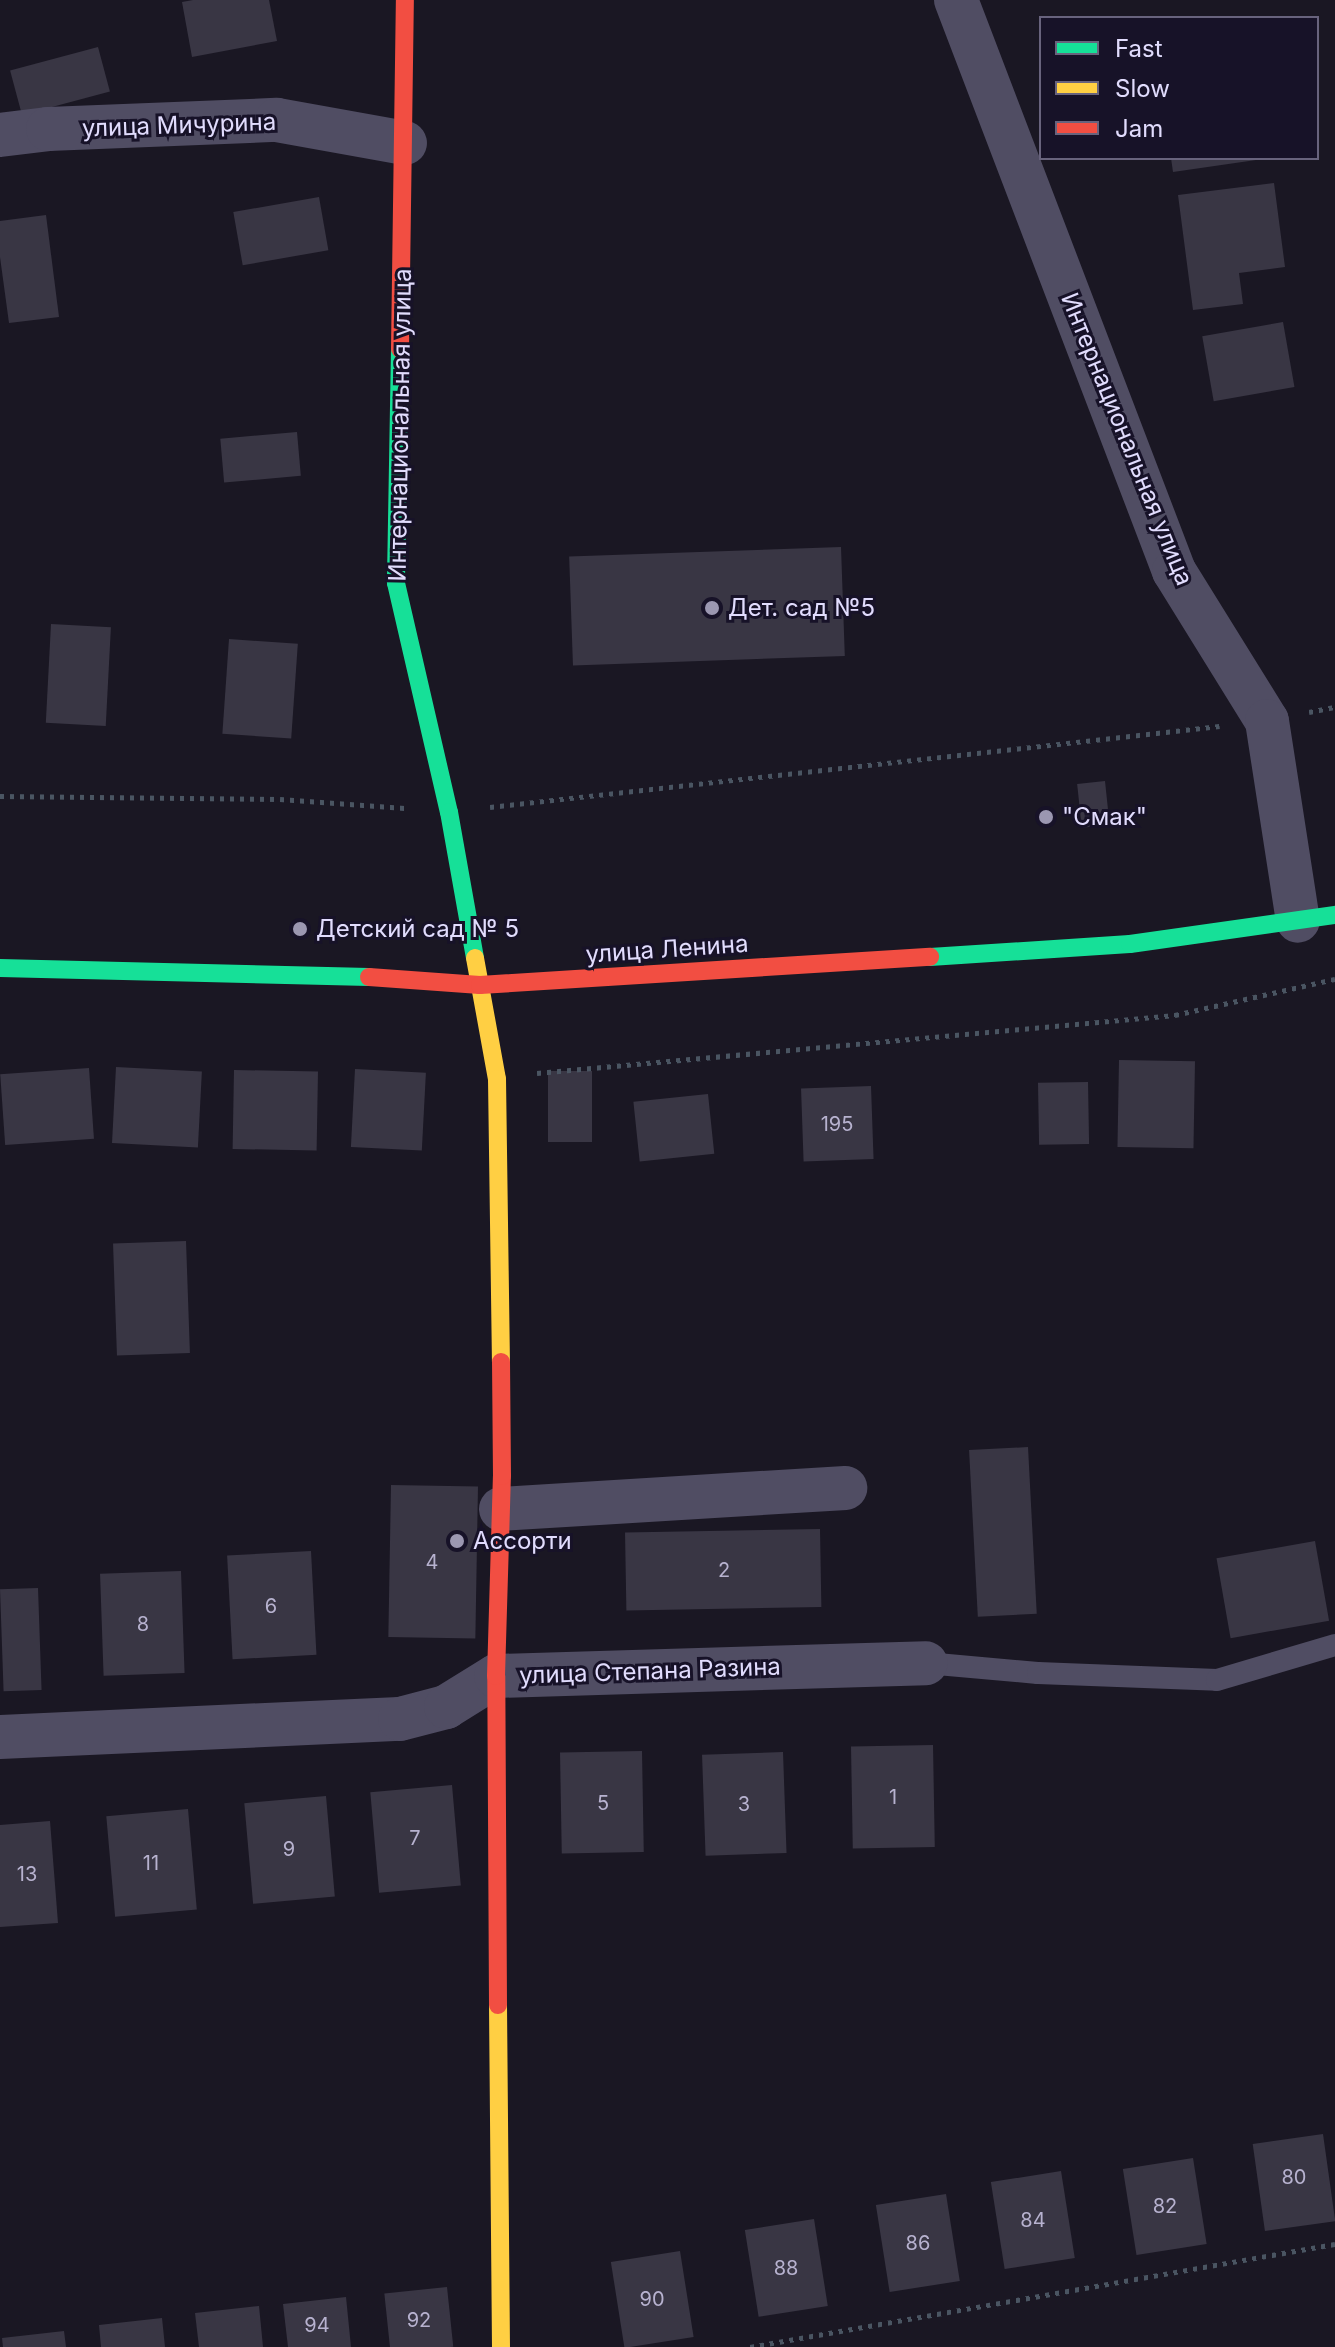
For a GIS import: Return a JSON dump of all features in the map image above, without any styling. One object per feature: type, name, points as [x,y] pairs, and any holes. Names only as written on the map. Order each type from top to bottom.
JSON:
[{"type":"street","name":"Интернациональная улица","points":[[405,0],[396,583],[449,812],[497,1079],[501,1509],[496,1676],[501,2347]]},
{"type":"street","name":"Интернациональная улица","points":[[956,0],[1174,571],[1267,721],[1316,918]]},
{"type":"street","name":"улица Мичурина","points":[[0,135],[48,129],[277,120],[405,143]]},
{"type":"street","name":"улица Ленина","points":[[0,968],[329,974],[480,985],[1130,944],[1316,918]]},
{"type":"street","points":[[501,1509],[845,1488]]},
{"type":"street","name":"улица Степана Разина","points":[[0,1737],[400,1719],[446,1707],[496,1676],[926,1663]]},
{"type":"lane","points":[[926,1663],[1038,1673],[1217,1680],[1335,1645]]},
{"type":"path","points":[[0,796],[280,799],[449,812],[1267,721],[1335,707]]},
{"type":"path","points":[[497,1079],[548,1071],[592,1071],[1175,1015],[1335,979]]},
{"type":"path","points":[[750,2347],[1335,2244]]},
{"type":"building","points":[[269,0],[277,41],[192,57],[182,2]]},
{"type":"building","points":[[98,47],[110,91],[22,115],[10,71]]},
{"type":"building","points":[[1171,160],[1256,160],[1173,172]]},
{"type":"building","points":[[1274,183],[1285,267],[1239,273],[1243,304],[1193,310],[1178,195]]},
{"type":"building","points":[[319,197],[328,250],[243,265],[233,212]]},
{"type":"building","points":[[46,215],[59,317],[9,323],[0,257],[0,221]]},
{"type":"building","points":[[1283,322],[1294,387],[1214,401],[1202,336]]},
{"type":"building","points":[[297,432],[301,476],[224,483],[220,439]]},
{"type":"building","points":[[841,547],[845,656],[573,665],[569,556]]},
{"type":"building","points":[[51,624],[111,627],[106,726],[46,723]]},
{"type":"building","points":[[229,639],[298,644],[291,739],[222,734]]},
{"type":"building","points":[[1105,781],[1110,825],[1082,828],[1077,784]]},
{"type":"building","points":[[1119,1060],[1195,1061],[1193,1148],[1117,1147]]},
{"type":"building","points":[[116,1067],[202,1072],[198,1147],[112,1143]]},
{"type":"building","points":[[89,1068],[94,1139],[5,1145],[0,1074]]},
{"type":"building","points":[[355,1069],[426,1073],[422,1151],[351,1147]]},
{"type":"building","points":[[234,1070],[318,1071],[317,1150],[233,1149]]},
{"type":"building","points":[[548,1071],[592,1071],[592,1142],[548,1142]]},
{"type":"building","points":[[1088,1082],[1089,1144],[1039,1145],[1038,1083]]},
{"type":"building","points":[[871,1086],[874,1159],[804,1161],[801,1088]]},
{"type":"building","points":[[708,1094],[714,1154],[640,1162],[633,1102]]},
{"type":"building","points":[[186,1241],[190,1353],[117,1355],[113,1244]]},
{"type":"building","points":[[1028,1447],[1037,1614],[978,1617],[969,1450]]},
{"type":"building","points":[[391,1485],[478,1487],[475,1638],[388,1637]]},
{"type":"building","points":[[820,1529],[821,1607],[626,1610],[625,1532]]},
{"type":"building","points":[[1315,1541],[1329,1621],[1231,1638],[1217,1558]]},
{"type":"building","points":[[311,1551],[316,1655],[233,1659],[227,1555]]},
{"type":"building","points":[[181,1571],[185,1673],[104,1676],[100,1574]]},
{"type":"building","points":[[38,1588],[42,1690],[4,1691],[0,1589]]},
{"type":"building","points":[[933,1745],[935,1847],[853,1848],[851,1746]]},
{"type":"building","points":[[642,1751],[644,1852],[562,1853],[560,1752]]},
{"type":"building","points":[[783,1752],[787,1853],[706,1856],[702,1755]]},
{"type":"building","points":[[452,1785],[461,1886],[379,1893],[370,1792]]},
{"type":"building","points":[[326,1796],[335,1897],[253,1904],[244,1803]]},
{"type":"building","points":[[188,1809],[197,1910],[115,1917],[106,1816]]},
{"type":"building","points":[[50,1821],[58,1923],[0,1927],[0,1825]]},
{"type":"building","points":[[1323,2134],[1335,2221],[1265,2231],[1253,2144]]},
{"type":"building","points":[[1193,2158],[1207,2244],[1136,2255],[1123,2169]]},
{"type":"building","points":[[1061,2171],[1075,2258],[1005,2269],[991,2182]]},
{"type":"building","points":[[946,2194],[960,2281],[890,2292],[876,2205]]},
{"type":"building","points":[[814,2219],[828,2306],[759,2317],[745,2230]]},
{"type":"building","points":[[680,2251],[694,2337],[624,2347],[611,2262]]},
{"type":"building","points":[[447,2287],[453,2347],[390,2347],[384,2294]]},
{"type":"building","points":[[346,2297],[351,2347],[288,2347],[283,2304]]},
{"type":"building","points":[[259,2306],[263,2347],[199,2347],[195,2313]]},
{"type":"building","points":[[162,2318],[165,2347],[101,2347],[99,2325]]},
{"type":"building","points":[[64,2331],[66,2347],[3,2347],[2,2338]]},
{"type":"traffic: fast","points":[[400,349],[396,583],[449,812],[475,958]]},
{"type":"traffic: fast","points":[[930,957],[1130,944],[1335,915]]},
{"type":"traffic: fast","points":[[0,968],[369,977]]},
{"type":"traffic: slow","points":[[475,958],[497,1079],[501,1362]]},
{"type":"traffic: slow","points":[[498,2005],[501,2347]]},
{"type":"traffic: jam","points":[[400,349],[405,0]]},
{"type":"traffic: jam","points":[[369,977],[480,985],[930,957]]},
{"type":"traffic: jam","points":[[498,2005],[496,1676],[502,1476],[501,1362]]},
{"type":"place","name":"Дет. сад №5","points":[[712,608]]},
{"type":"place","name":"\"Смак\"","points":[[1046,817]]},
{"type":"place","name":"Детский сад № 5","points":[[300,929]]},
{"type":"place","name":"Ассорти","points":[[457,1541]]}]
